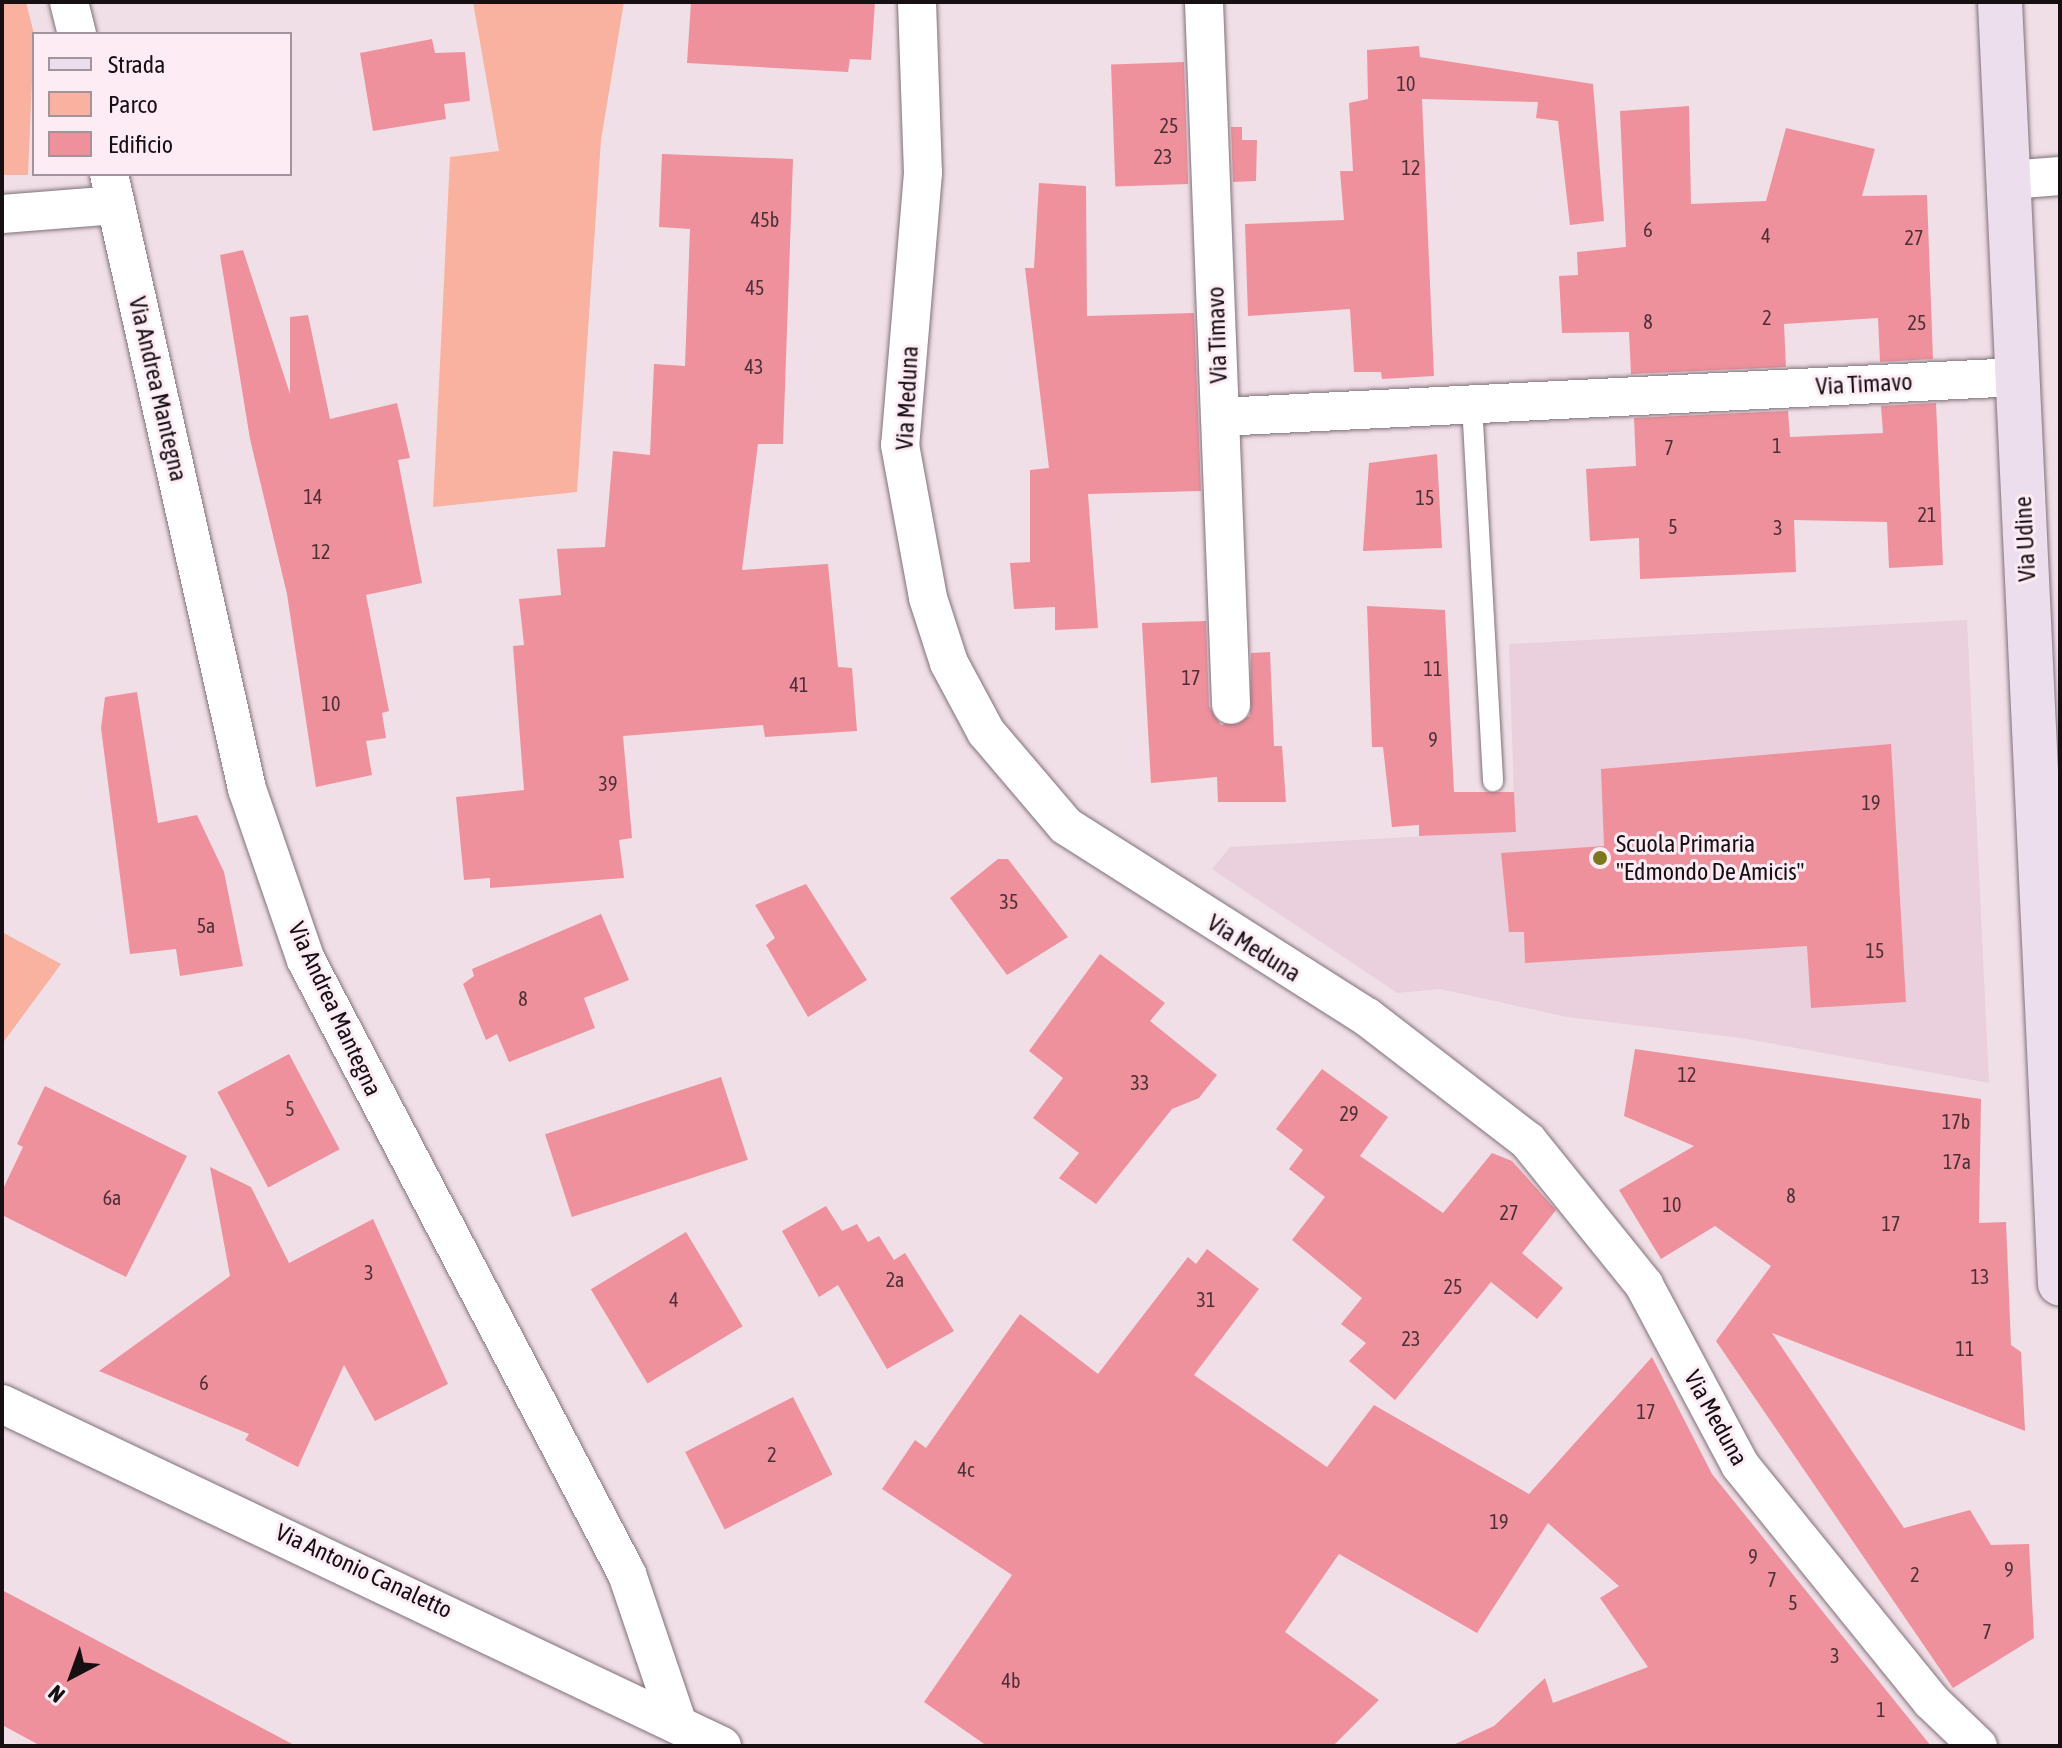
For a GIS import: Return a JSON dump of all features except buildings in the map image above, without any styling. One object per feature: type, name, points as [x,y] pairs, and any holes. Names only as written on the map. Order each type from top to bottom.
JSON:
[{"type":"main road","name":"Via Udine","points":[[2000,2],[2055,1078],[2060,1284]]},
{"type":"street","points":[[69,2],[76,32]]},
{"type":"street","name":"Via Meduna","points":[[917,2],[923,173],[900,445],[928,598],[949,663],[986,732],[1066,826],[1367,1017],[1528,1141],[1644,1285],[1740,1465],[1931,1701],[1978,1746]]},
{"type":"street","name":"Via Timavo","points":[[1204,2],[1220,417],[2018,377]]},
{"type":"street","points":[[2009,180],[2060,176]]},
{"type":"street","name":"Via Andrea Mantegna","points":[[2,214],[113,189],[247,789],[306,960],[627,1574],[676,1719]]},
{"type":"street","points":[[1220,417],[1231,705]]},
{"type":"street","name":"Via Antonio Canaletto","points":[[2,1404],[676,1719],[722,1746]]},
{"type":"lane","points":[[1472,404],[1493,781]]},
{"type":"shaded area","name":"Scuola Primaria \"Edmondo De Amicis\"","points":[[1967,620],[1989,1083],[1741,1038],[1567,1017],[1440,989],[1397,993],[1212,869],[1230,847],[1515,831],[1509,644]]},
{"type":"green space","points":[[2,2],[26,2],[34,32],[28,175],[2,175]]},
{"type":"green space","points":[[473,2],[624,2],[601,140],[577,492],[433,507],[450,157],[499,151]]},
{"type":"green space","points":[[2,932],[61,964],[2,1044]]},
{"type":"place","name":"Scuola Primaria \"Edmondo De Amicis\"","points":[[1600,858]]}]
